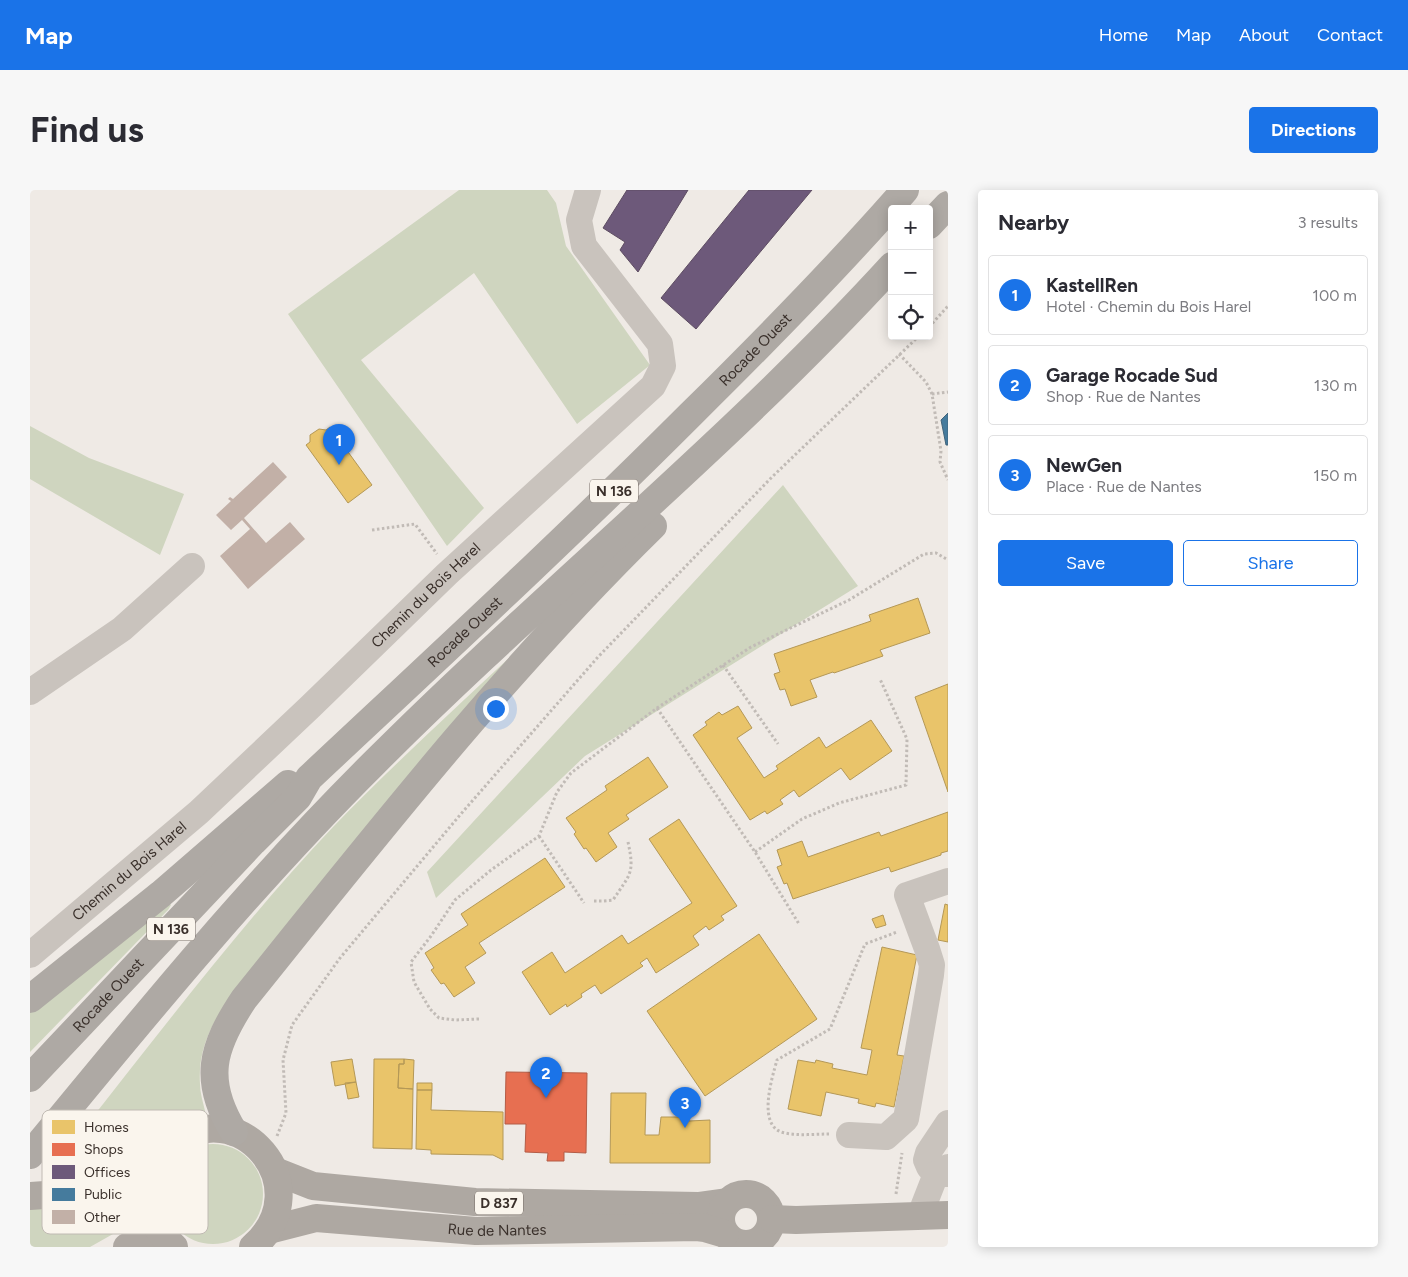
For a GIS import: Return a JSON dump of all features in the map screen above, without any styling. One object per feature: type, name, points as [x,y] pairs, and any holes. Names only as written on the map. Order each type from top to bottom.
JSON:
[{"type":"highway","name":"Rocade Ouest","points":[[30,1078],[253,842],[298,797],[309,778],[622,483],[782,325],[905,190]]},
{"type":"highway","points":[[933,221],[948,205]]},
{"type":"highway","name":"N 136","points":[[67,1110],[192,959],[317,820],[432,706],[686,472],[804,359],[888,270]]},
{"type":"highway","points":[[234,1132],[224,1116],[217,1097],[214,1079],[216,1057],[222,1038],[244,999],[395,811],[503,684],[565,616],[682,497],[686,472]]},
{"type":"highway","points":[[30,999],[161,894],[287,785],[309,778]]},
{"type":"main road","points":[[208,1130],[234,1132]]},
{"type":"main road","name":"Rue de Nantes","points":[[234,1132],[249,1140],[268,1161],[313,1186],[475,1202],[698,1206],[727,1202]]},
{"type":"main road","points":[[261,1238],[274,1219],[279,1195],[268,1161]]},
{"type":"main road","points":[[751,1194],[759,1197],[766,1203],[772,1219],[767,1233],[762,1239],[740,1242],[721,1226],[720,1218],[722,1209],[734,1196],[751,1194]]},
{"type":"main road","points":[[772,1219],[796,1220],[948,1215]]},
{"type":"main road","name":"Rue de Nantes","points":[[261,1238],[316,1218],[476,1231],[697,1227],[706,1228],[740,1242]]},
{"type":"main road","points":[[127,1247],[170,1244]]},
{"type":"street","name":"Chemin du Bois Harel","points":[[30,955],[199,812],[304,714],[447,574],[653,386],[663,366],[660,344],[584,246],[579,220],[588,190]]},
{"type":"street","points":[[30,692],[122,629],[192,566]]},
{"type":"street","points":[[849,1135],[886,1138],[906,1119],[932,965],[908,895],[948,881]]},
{"type":"street","points":[[906,1215],[944,1172],[929,1167],[926,1160],[928,1153],[948,1123]]},
{"type":"path","points":[[933,322],[948,306]]},
{"type":"path","points":[[268,1161],[286,1113],[283,1060],[292,1025],[340,958],[460,815],[598,657],[772,477],[915,340]]},
{"type":"path","points":[[899,354],[926,382],[932,394],[941,451],[940,462],[948,480]]},
{"type":"path","points":[[932,394],[948,392]]},
{"type":"path","points":[[372,530],[414,524],[438,556],[447,574]]},
{"type":"path","points":[[479,1019],[455,1020],[439,1018],[430,1009],[414,982],[411,962],[455,900],[491,870],[539,836],[557,792],[572,774],[657,708],[750,647],[849,600],[924,554],[936,552],[948,560]]},
{"type":"path","points":[[723,665],[778,744]]},
{"type":"path","points":[[755,852],[802,820],[839,802],[906,785],[907,739],[880,679]]},
{"type":"path","points":[[657,708],[755,852],[799,924]]},
{"type":"path","points":[[539,836],[584,903]]},
{"type":"path","points":[[594,901],[613,900],[630,874],[632,860],[628,842]]},
{"type":"path","points":[[849,1135],[784,1133],[772,1125],[768,1108],[771,1082],[777,1060],[830,1030],[865,944],[918,925]]},
{"type":"path","points":[[906,1119],[906,1215]]},
{"type":"green space","points":[[459,190],[547,190],[556,203],[566,246],[650,365],[577,424],[474,273],[361,360],[484,508],[447,546],[288,314]]},
{"type":"green space","points":[[30,426],[89,458],[184,494],[160,555],[30,479]]},
{"type":"green space","points":[[783,485],[858,586],[585,756],[436,898],[427,872]]},
{"type":"green space","points":[[524,644],[249,974],[221,1012],[207,1038],[200,1067],[200,1091],[205,1110],[98,1110],[203,977],[299,863],[427,734]]},
{"type":"green space","points":[[165,898],[171,905],[168,910],[30,1052],[30,1006]]},
{"type":"green space","points":[[208,1144],[223,1145],[241,1153],[254,1166],[262,1184],[262,1204],[259,1213],[254,1222],[241,1235],[223,1243],[213,1244],[194,1240],[184,1234],[208,1234]]},
{"type":"green space","points":[[42,1206],[42,1234],[113,1234],[90,1247],[30,1247],[30,1207]]},
{"type":"building: Homes","points":[[330,427],[372,485],[348,503],[306,445],[310,442],[310,435],[319,429],[326,430]]},
{"type":"building: Homes","points":[[918,598],[930,633],[880,650],[883,656],[810,680],[817,697],[791,706],[785,689],[780,690],[774,674],[780,672],[774,654],[871,621],[869,615]]},
{"type":"building: Homes","points":[[948,684],[948,792],[915,697]]},
{"type":"building: Homes","points":[[738,706],[752,728],[737,738],[764,778],[778,769],[776,766],[819,737],[826,748],[871,720],[892,751],[850,780],[841,768],[799,797],[794,790],[780,800],[783,804],[767,814],[765,811],[750,820],[693,735],[707,725],[705,722],[719,712],[722,715]]},
{"type":"building: Homes","points":[[648,757],[668,787],[626,815],[629,819],[608,833],[617,847],[596,862],[586,848],[584,849],[574,834],[576,832],[566,818],[607,790],[605,786]]},
{"type":"building: Homes","points":[[948,812],[948,851],[891,872],[889,867],[793,899],[787,883],[784,884],[777,867],[782,865],[777,850],[802,841],[808,857],[879,832],[881,836]]},
{"type":"building: Homes","points":[[679,819],[737,906],[721,916],[724,920],[709,930],[706,926],[693,936],[699,945],[656,973],[647,958],[640,963],[643,966],[601,994],[595,985],[581,994],[582,997],[567,1007],[566,1004],[550,1015],[522,972],[552,952],[565,973],[622,935],[628,944],[692,903],[649,839]]},
{"type":"building: Homes","points":[[545,858],[565,887],[479,943],[486,953],[465,967],[475,983],[454,997],[431,970],[434,968],[425,953],[468,925],[461,914]]},
{"type":"building: Homes","points":[[945,904],[948,905],[948,942],[938,940]]},
{"type":"building: Homes","points":[[883,915],[886,925],[876,928],[872,919]]},
{"type":"building: Homes","points":[[759,934],[817,1019],[705,1096],[647,1011]]},
{"type":"building: Homes","points":[[882,947],[917,955],[897,1055],[904,1056],[894,1107],[876,1103],[875,1107],[858,1103],[859,1099],[826,1092],[821,1116],[788,1109],[798,1060],[815,1063],[816,1060],[833,1064],[832,1068],[867,1075],[872,1050],[861,1048]]},
{"type":"building: Homes","points":[[352,1059],[356,1082],[335,1086],[331,1062]]},
{"type":"building: Homes","points":[[374,1059],[404,1059],[404,1064],[399,1064],[398,1088],[413,1089],[412,1149],[373,1148]]},
{"type":"building: Homes","points":[[404,1059],[414,1060],[413,1089],[398,1088],[399,1064],[404,1064]]},
{"type":"building: Homes","points":[[356,1082],[359,1097],[348,1099],[345,1083]]},
{"type":"building: Homes","points":[[417,1083],[432,1083],[432,1090],[417,1090]]},
{"type":"building: Homes","points":[[417,1090],[432,1090],[431,1110],[503,1112],[503,1160],[493,1155],[431,1154],[431,1150],[416,1149]]},
{"type":"building: Homes","points":[[611,1093],[646,1093],[645,1135],[659,1135],[661,1117],[688,1117],[689,1121],[710,1120],[710,1163],[610,1163]]},
{"type":"building: Shops","points":[[506,1072],[587,1073],[586,1153],[564,1152],[564,1161],[547,1161],[548,1153],[525,1152],[526,1124],[505,1124]]},
{"type":"building: Offices","points":[[627,190],[688,190],[638,272],[620,250],[625,242],[603,228]]},
{"type":"building: Offices","points":[[749,190],[812,190],[696,329],[661,298]]},
{"type":"building: Public","points":[[948,413],[948,445],[946,445],[941,420]]},
{"type":"building: Other","points":[[273,462],[287,477],[244,518],[266,543],[290,522],[305,539],[248,589],[220,556],[250,529],[242,520],[231,530],[216,515],[231,501],[228,499],[230,497],[233,499]]},
{"type":"place","name":"KastellRen","points":[[339,465]]},
{"type":"place","name":"Garage Rocade Sud","points":[[546,1098]]},
{"type":"place","name":"NewGen","points":[[685,1128]]}]
